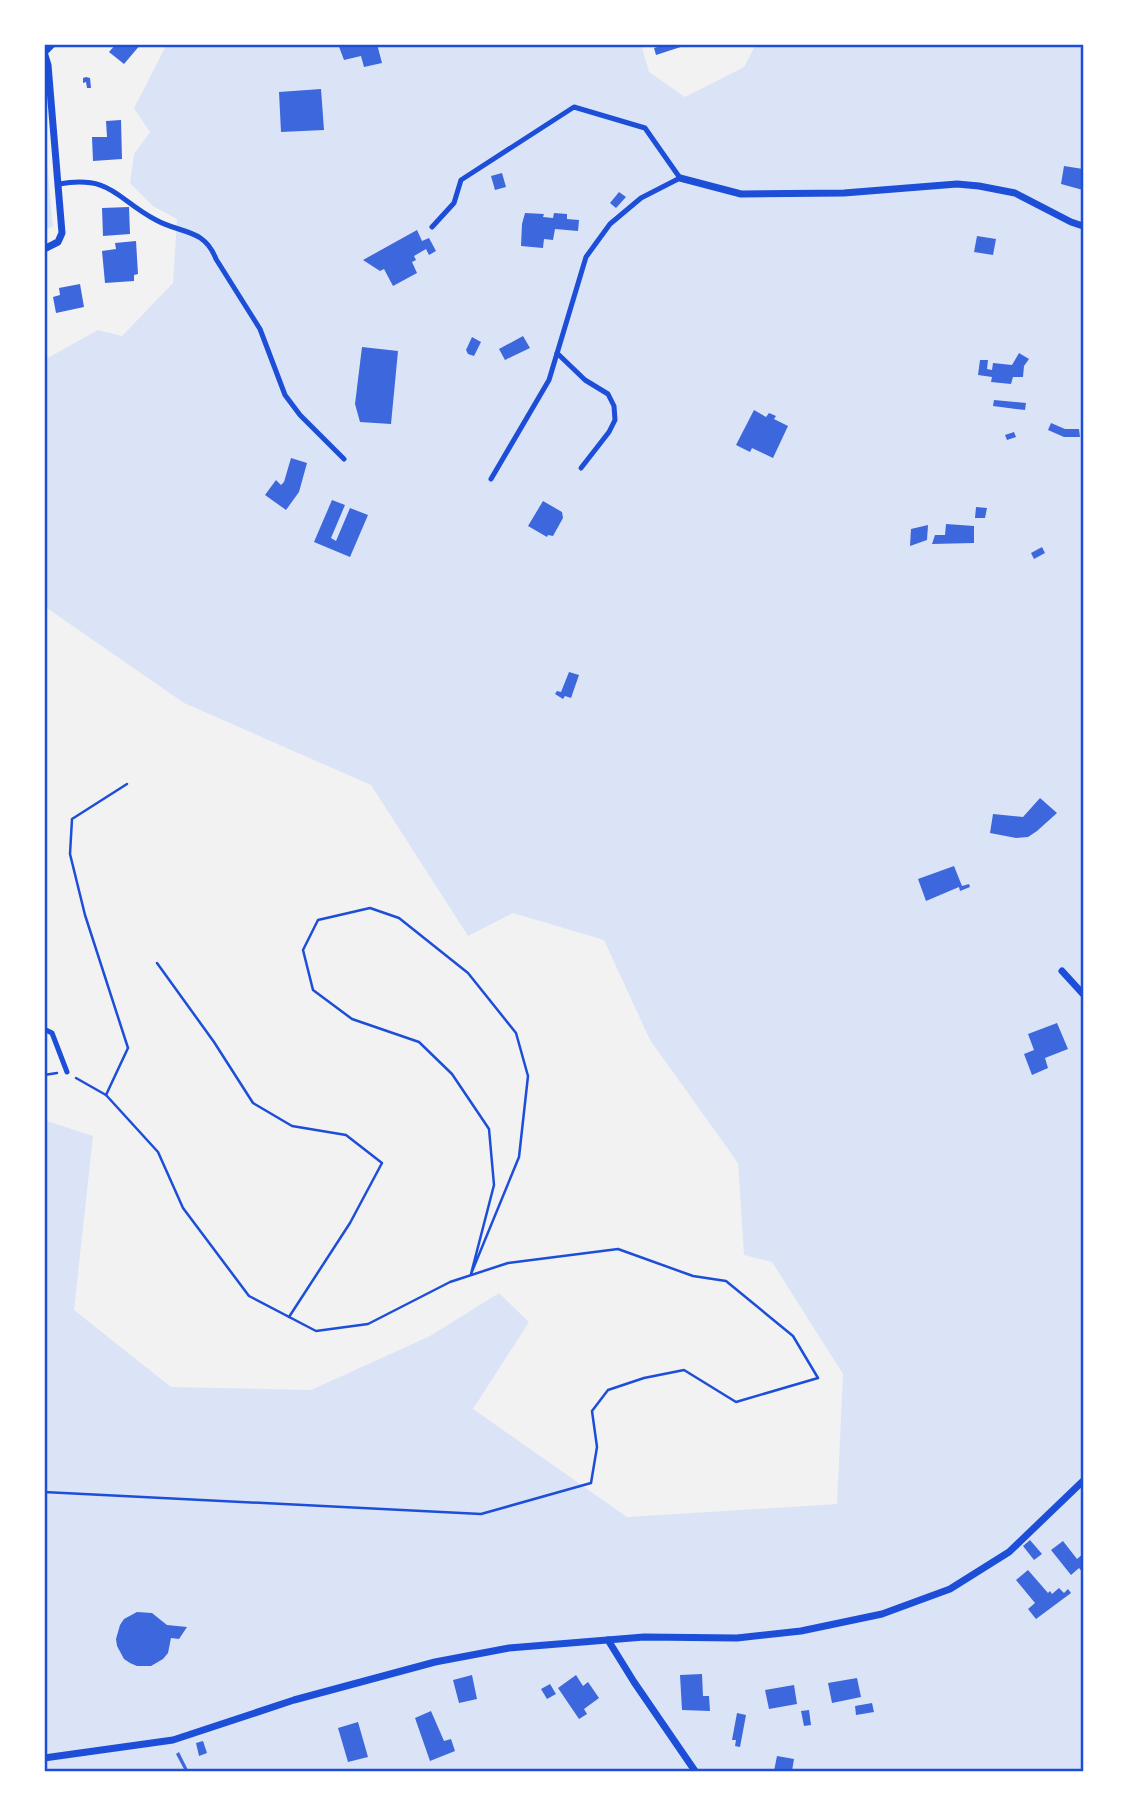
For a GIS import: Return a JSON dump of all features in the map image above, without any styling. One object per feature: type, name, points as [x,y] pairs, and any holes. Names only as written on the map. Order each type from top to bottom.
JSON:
[{"type":"street","points":[[44,52],[48,65],[62,233],[58,242],[44,249]]},
{"type":"street","points":[[680,178],[741,194],[844,193],[957,184],[979,186],[1014,193],[1083,226]]},
{"type":"street","points":[[1062,971],[1083,994]]},
{"type":"street","points":[[44,1758],[173,1740],[294,1700],[435,1662],[509,1648],[644,1637],[737,1638],[801,1631],[882,1614],[950,1589],[1009,1552],[1083,1481]]},
{"type":"street","points":[[608,1640],[695,1771]]},
{"type":"lane","points":[[44,52],[54,44]]},
{"type":"lane","points":[[432,227],[454,203],[461,180],[574,107],[645,128],[680,178],[641,198],[610,224],[586,257],[550,380],[491,479]]},
{"type":"lane","points":[[59,184],[83,180],[106,187],[155,220],[200,235],[211,247],[260,329],[285,395],[300,415],[344,459]]},
{"type":"lane","points":[[557,353],[584,380],[608,394],[614,406],[615,420],[609,432],[581,468]]},
{"type":"lane","points":[[44,1029],[52,1033],[67,1072]]},
{"type":"path","points":[[106,1095],[128,1048],[85,915],[70,854],[70,842],[72,820],[127,784]]},
{"type":"path","points":[[370,908],[398,918],[468,973],[516,1033],[528,1076],[519,1157],[471,1274],[494,1185],[489,1129],[452,1074],[419,1042],[352,1019],[313,990],[303,950],[318,920],[370,908]]},
{"type":"path","points":[[157,963],[214,1042],[253,1103],[292,1126],[346,1135],[382,1163],[350,1223],[289,1317]]},
{"type":"path","points":[[44,1075],[67,1072],[106,1095],[158,1152],[183,1208],[249,1296],[316,1331],[368,1324],[450,1282],[508,1263],[618,1249],[693,1276],[726,1281],[793,1336],[818,1378],[736,1402],[684,1370],[644,1378],[608,1390],[592,1411],[597,1447],[591,1483],[481,1514],[44,1492]]},
{"type":"shaded area","points":[[167,44],[641,44],[649,72],[685,97],[744,67],[756,44],[1083,44],[1083,1771],[44,1771],[44,1120],[93,1136],[74,1310],[171,1387],[311,1390],[430,1336],[499,1293],[529,1322],[473,1409],[627,1517],[837,1504],[843,1374],[772,1262],[744,1255],[738,1163],[650,1040],[604,940],[513,913],[468,936],[371,785],[184,703],[44,606],[44,360],[98,330],[122,336],[173,283],[177,219],[153,206],[130,183],[134,154],[150,132],[134,108]]},
{"type":"shaded area","points":[[44,130],[53,227],[44,229]]},
{"type":"building","points":[[116,44],[141,44],[124,64],[109,52]]},
{"type":"building","points":[[338,44],[377,44],[382,63],[364,67],[361,56],[344,60]]},
{"type":"building","points":[[667,44],[690,44],[656,55],[654,48]]},
{"type":"building","points":[[83,78],[90,78],[91,88],[87,88],[86,82],[83,83]]},
{"type":"building","points":[[321,89],[324,130],[281,132],[279,92]]},
{"type":"building","points":[[121,120],[122,159],[93,161],[92,137],[107,137],[106,121]]},
{"type":"building","points":[[1064,166],[1083,169],[1083,190],[1061,184]]},
{"type":"building","points":[[502,173],[506,187],[495,190],[491,176]]},
{"type":"building","points":[[619,192],[626,197],[616,208],[610,203]]},
{"type":"building","points":[[129,207],[130,234],[103,236],[102,208]]},
{"type":"building","points":[[525,213],[544,214],[543,217],[553,218],[554,213],[567,214],[567,219],[579,220],[578,231],[555,229],[553,240],[544,239],[543,248],[521,246]]},
{"type":"building","points":[[417,230],[422,241],[429,238],[436,251],[429,255],[426,249],[414,256],[416,260],[412,262],[417,273],[393,286],[384,269],[380,271],[363,260]]},
{"type":"building","points":[[977,236],[996,239],[993,255],[974,252]]},
{"type":"building","points":[[136,241],[138,274],[134,275],[134,281],[105,283],[102,251],[116,249],[115,243]]},
{"type":"building","points":[[80,284],[84,307],[56,313],[53,297],[60,295],[59,288]]},
{"type":"building","points":[[523,336],[530,348],[505,360],[499,349]]},
{"type":"building","points":[[472,337],[481,342],[474,356],[466,350]]},
{"type":"building","points":[[362,347],[398,351],[391,424],[360,422],[355,404]]},
{"type":"building","points":[[1019,353],[1029,359],[1024,366],[1023,377],[1013,377],[1011,384],[991,382],[992,377],[978,375],[980,360],[988,360],[987,369],[992,370],[993,363],[1012,365]]},
{"type":"building","points":[[994,400],[1026,403],[1025,410],[993,406]]},
{"type":"building","points":[[754,410],[766,417],[769,413],[776,416],[774,419],[788,426],[773,458],[752,448],[750,452],[736,445]]},
{"type":"building","points":[[1051,423],[1065,429],[1079,429],[1080,437],[1064,437],[1048,430]]},
{"type":"building","points":[[1014,432],[1016,437],[1007,440],[1005,435]]},
{"type":"building","points":[[291,458],[307,463],[299,492],[286,510],[265,495],[276,480],[281,485],[284,482]]},
{"type":"building","points":[[332,500],[345,505],[331,538],[336,541],[350,508],[368,515],[350,557],[314,542]]},
{"type":"building","points":[[543,501],[562,512],[563,518],[553,536],[547,537],[528,526]]},
{"type":"building","points":[[976,507],[987,508],[985,518],[975,518]]},
{"type":"building","points":[[946,524],[974,526],[974,543],[932,544],[935,535],[945,535]]},
{"type":"building","points":[[928,525],[927,540],[910,546],[911,529]]},
{"type":"building","points":[[1042,547],[1045,553],[1034,559],[1031,553]]},
{"type":"building","points":[[569,672],[579,675],[571,698],[565,696],[563,699],[555,694],[557,691],[561,692]]},
{"type":"building","points":[[1040,798],[1057,813],[1037,831],[1028,837],[1016,838],[990,833],[993,814],[1023,817]]},
{"type":"building","points":[[954,866],[962,886],[969,884],[970,887],[960,891],[959,887],[926,901],[918,879]]},
{"type":"building","points":[[1057,1023],[1068,1049],[1045,1058],[1048,1068],[1032,1075],[1024,1054],[1034,1050],[1028,1034]]},
{"type":"building","points":[[1030,1540],[1042,1554],[1034,1560],[1023,1546]]},
{"type":"building","points":[[1063,1541],[1077,1559],[1083,1554],[1083,1573],[1079,1568],[1071,1575],[1051,1550]]},
{"type":"building","points":[[1028,1570],[1048,1593],[1050,1591],[1052,1594],[1059,1588],[1064,1593],[1068,1589],[1071,1593],[1036,1619],[1028,1609],[1035,1603],[1016,1580]]},
{"type":"building","points":[[137,1612],[152,1613],[167,1625],[187,1627],[179,1639],[171,1638],[168,1653],[151,1666],[130,1663],[124,1659],[117,1646],[120,1625],[124,1619]]},
{"type":"building","points":[[702,1674],[703,1696],[709,1696],[710,1711],[682,1710],[680,1675]]},
{"type":"building","points":[[472,1675],[477,1699],[459,1703],[453,1680]]},
{"type":"building","points":[[576,1675],[583,1686],[588,1682],[599,1698],[584,1709],[587,1714],[579,1719],[558,1688]]},
{"type":"building","points":[[857,1678],[861,1697],[832,1703],[828,1683]]},
{"type":"building","points":[[550,1684],[556,1694],[547,1699],[541,1689]]},
{"type":"building","points":[[794,1685],[797,1704],[769,1709],[765,1690]]},
{"type":"building","points":[[872,1703],[874,1712],[856,1715],[855,1706]]},
{"type":"building","points":[[809,1710],[811,1725],[804,1726],[801,1711]]},
{"type":"building","points":[[431,1711],[444,1741],[451,1739],[455,1751],[430,1761],[415,1718]]},
{"type":"building","points":[[737,1713],[746,1715],[740,1747],[735,1746],[736,1740],[732,1740]]},
{"type":"building","points":[[358,1722],[368,1757],[348,1762],[338,1728]]},
{"type":"building","points":[[203,1741],[207,1753],[199,1756],[196,1743]]},
{"type":"building","points":[[179,1752],[188,1770],[185,1771],[176,1754]]},
{"type":"building","points":[[777,1756],[794,1759],[792,1771],[774,1771]]}]
